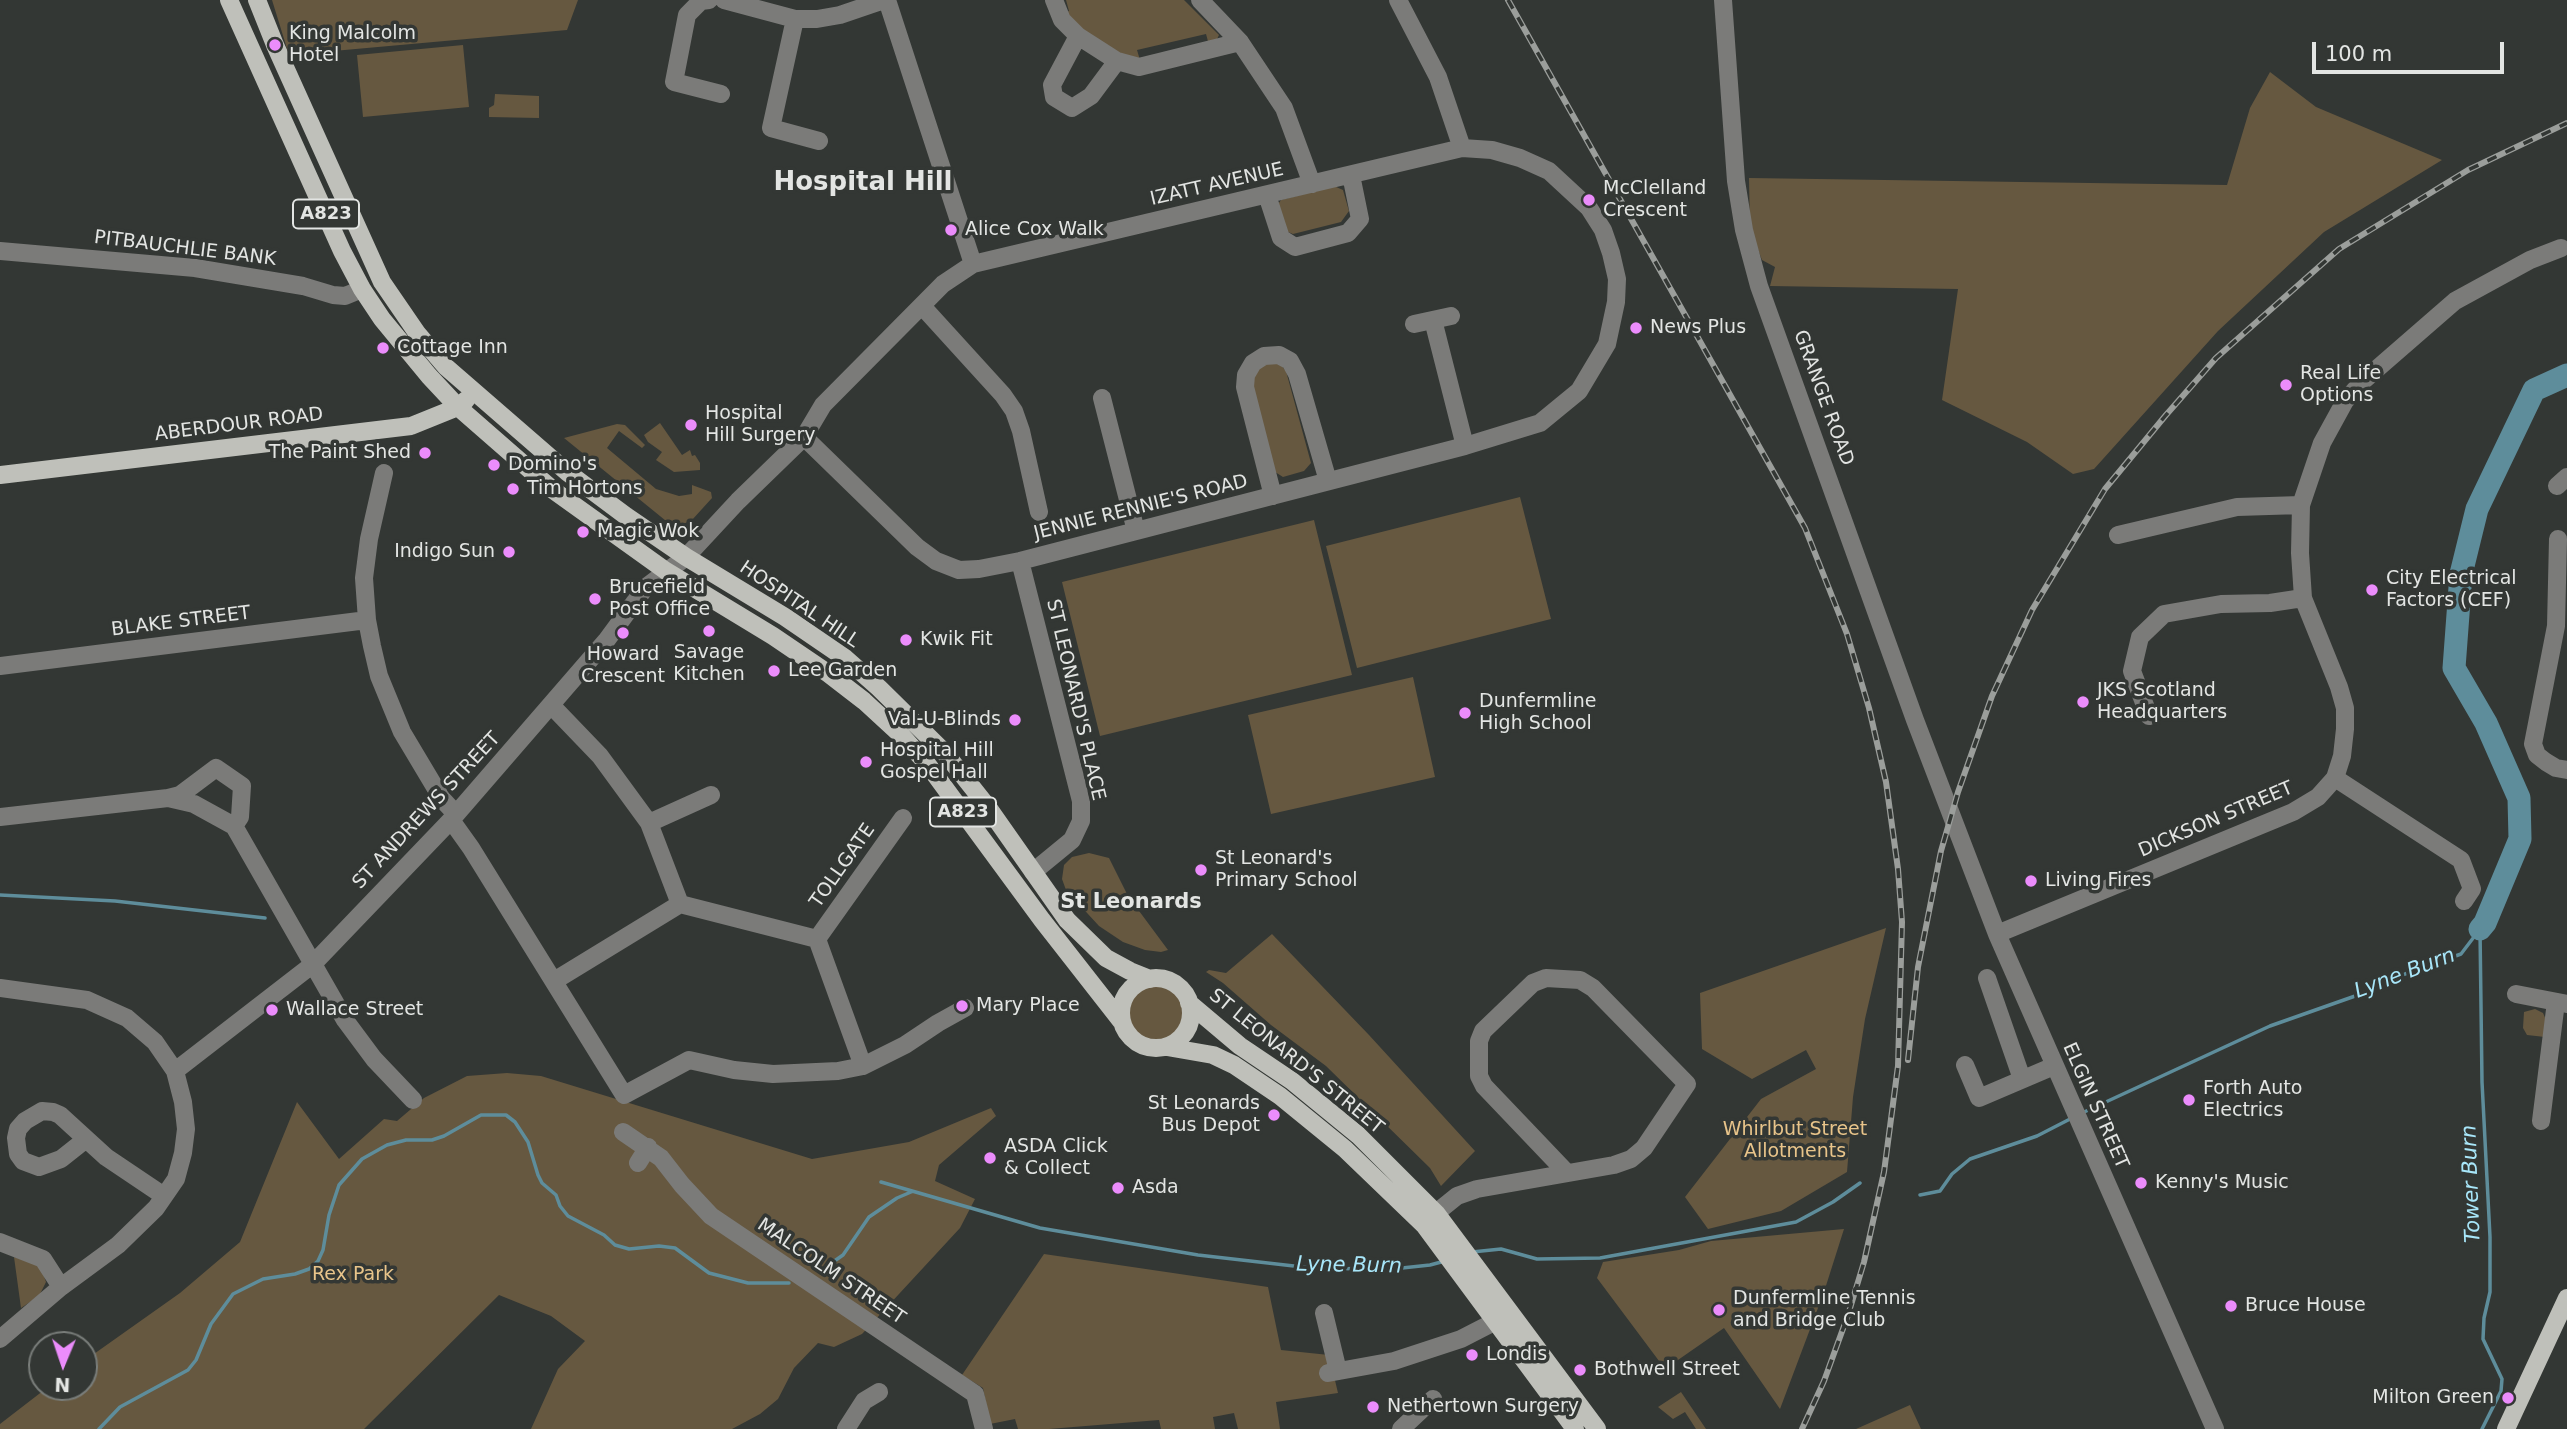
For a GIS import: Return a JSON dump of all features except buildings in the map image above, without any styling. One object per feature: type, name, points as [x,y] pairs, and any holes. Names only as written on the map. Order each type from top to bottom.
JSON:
[{"type":"main road","name":"A823","points":[[229,0],[342,251],[362,289],[399,342],[458,407],[540,480],[607,531],[666,571],[773,636],[864,701],[902,736],[928,765],[1042,920],[1121,1021],[1126,1032],[1140,1045],[1154,1048],[1167,1046]]},
{"type":"main road","name":"A823","points":[[257,0],[382,282],[417,333],[446,367],[474,393]]},
{"type":"main road","name":"ABERDOUR ROAD","points":[[0,475],[411,426],[458,407],[474,393]]},
{"type":"main road","name":"HOSPITAL HILL","points":[[474,393],[567,472],[626,516],[845,658],[945,753],[987,806],[1067,920],[1088,943],[1106,958],[1150,979]]},
{"type":"main road","name":"A823","points":[[1150,979],[1162,979],[1175,984],[1184,992],[1189,1003]]},
{"type":"main road","points":[[1121,1021],[1125,996],[1138,983],[1150,979]]},
{"type":"main road","points":[[1167,1046],[1177,1041],[1186,1030],[1191,1019],[1189,1003]]},
{"type":"main road","name":"ST LEONARD'S STREET","points":[[1189,1003],[1240,1046],[1292,1081],[1359,1135],[1436,1213],[1458,1255]]},
{"type":"main road","name":"ST LEONARD'S STREET","points":[[1167,1046],[1213,1055],[1234,1065],[1280,1096],[1345,1149],[1458,1255]]},
{"type":"main road","name":"A823","points":[[1458,1255],[1496,1321],[1576,1429]]},
{"type":"main road","name":"A823","points":[[1458,1255],[1597,1429]]},
{"type":"main road","points":[[2505,1429],[2567,1298]]},
{"type":"street","points":[[704,0],[688,15],[674,82],[721,94]]},
{"type":"street","points":[[724,0],[795,19],[840,15],[885,0],[973,264]]},
{"type":"street","points":[[1054,0],[1062,20],[1078,36],[1117,61],[1139,66],[1240,42]]},
{"type":"street","points":[[1200,0],[1240,42],[1283,107],[1312,184]]},
{"type":"street","points":[[1398,0],[1438,77],[1462,148]]},
{"type":"street","name":"GRANGE ROAD","points":[[1723,0],[1736,181],[1744,230],[1759,285],[1915,720],[1945,796]]},
{"type":"street","points":[[795,19],[771,128],[819,141]]},
{"type":"street","points":[[1078,36],[1052,85],[1054,97],[1072,108],[1091,96],[1117,61]]},
{"type":"street","name":"IZATT AVENUE","points":[[687,557],[738,500],[804,437],[823,405],[943,284],[973,264],[1462,148],[1492,150],[1520,158],[1549,171],[1590,208],[1603,230],[1614,266],[1616,291],[1612,323],[1607,344],[1596,366],[1579,391],[1560,408],[1540,423],[1516,432]]},
{"type":"street","points":[[1267,195],[1281,238],[1295,247],[1348,233],[1360,219],[1351,175]]},
{"type":"street","points":[[2464,901],[2472,889],[2461,860],[2335,778],[2346,729],[2345,708],[2303,598],[2301,505],[2322,443],[2344,401],[2363,381],[2455,301],[2530,260],[2561,248]]},
{"type":"street","name":"PITBAUCHLIE BANK","points":[[0,251],[195,268],[303,286],[333,295],[345,296],[362,289]]},
{"type":"street","points":[[922,306],[1003,395],[1014,411],[1040,512]]},
{"type":"street","points":[[1414,324],[1442,318],[1465,446]]},
{"type":"street","name":"JENNIE RENNIE'S ROAD","points":[[1273,496],[1245,387],[1246,375],[1253,362],[1264,356],[1279,355],[1290,362],[1297,374],[1328,481]]},
{"type":"street","points":[[1102,398],[1136,531]]},
{"type":"street","name":"JENNIE RENNIE'S ROAD","points":[[804,437],[917,547],[936,561],[959,570],[1020,561],[1516,432]]},
{"type":"street","points":[[384,473],[369,539],[364,578],[367,620],[379,676],[402,732],[624,1095],[689,1060],[734,1070],[773,1074],[838,1071],[863,1066],[905,1045],[965,1008]]},
{"type":"street","points":[[2118,535],[2237,507],[2301,505]]},
{"type":"street","points":[[2558,539],[2556,626],[2533,744],[2538,755],[2546,762],[2556,768],[2567,769]]},
{"type":"street","name":"ST ANDREWS STREET","points":[[175,1071],[312,965],[454,817],[606,641],[645,588],[687,557]]},
{"type":"street","name":"ST LEONARD'S PLACE","points":[[1020,561],[1081,801],[1081,821],[1072,840],[1033,872]]},
{"type":"street","points":[[2149,716],[2132,671],[2140,637],[2164,614],[2221,604],[2270,603],[2303,598]]},
{"type":"street","name":"BLAKE STREET","points":[[0,666],[367,620]]},
{"type":"street","points":[[551,705],[600,756],[649,823],[680,904]]},
{"type":"street","points":[[0,817],[168,798],[180,795],[216,768],[242,786],[240,817],[234,827]]},
{"type":"street","name":"DICKSON STREET","points":[[1997,934],[2293,813],[2318,797],[2335,778]]},
{"type":"street","points":[[649,823],[711,795]]},
{"type":"street","name":"ELGIN STREET","points":[[1945,796],[1997,934],[2215,1429]]},
{"type":"street","points":[[168,798],[194,804],[234,827],[345,1020],[374,1059],[413,1100]]},
{"type":"street","name":"TOLLGATE","points":[[817,939],[903,818]]},
{"type":"street","points":[[554,981],[680,904],[817,939],[863,1066]]},
{"type":"street","points":[[1436,1213],[1466,1192],[1567,1173],[1631,1159],[1644,1148],[1687,1084],[1593,988],[1580,980],[1546,978],[1533,984],[1483,1031],[1479,1041],[1479,1076],[1484,1086],[1567,1173]]},
{"type":"street","points":[[1987,978],[2022,1079]]},
{"type":"street","points":[[0,988],[87,1000],[127,1018],[155,1042],[175,1071],[186,1129],[176,1180],[156,1208],[118,1245],[61,1287],[0,1339]]},
{"type":"street","points":[[2516,994],[2562,1003],[2541,1121]]},
{"type":"street","points":[[1965,1065],[1979,1098],[2054,1066]]},
{"type":"street","name":"MALCOLM STREET","points":[[623,1132],[661,1158],[711,1216],[975,1394],[984,1429]]},
{"type":"street","points":[[85,1140],[164,1196]]},
{"type":"street","points":[[638,1163],[648,1147]]},
{"type":"street","points":[[0,1242],[43,1259],[61,1287]]},
{"type":"street","points":[[1324,1313],[1333,1372],[1394,1361],[1461,1339],[1496,1321]]},
{"type":"street","points":[[846,1429],[864,1401],[879,1392]]},
{"type":"street","points":[[1401,1429],[1433,1399]]},
{"type":"green space","points":[[272,0],[578,0],[567,30],[289,55]]},
{"type":"green space","points":[[1066,0],[1184,0],[1219,35],[1216,41],[1209,45],[1206,34],[1137,50],[1140,60],[1131,61],[1065,20],[1062,13],[1069,11]]},
{"type":"green space","points":[[463,45],[469,107],[363,117],[357,55]]},
{"type":"green space","points":[[2270,72],[2316,107],[2442,160],[2324,232],[2218,331],[2094,469],[2073,474],[2027,442],[1942,400],[1958,289],[1770,286],[1775,267],[1762,260],[1750,229],[1749,178],[2227,185],[2250,108]]},
{"type":"green space","points":[[495,94],[539,96],[539,118],[489,117],[489,108],[494,105]]},
{"type":"green space","points":[[1334,186],[1343,190],[1349,211],[1341,222],[1293,234],[1283,230],[1276,207],[1281,200]]},
{"type":"green space","points":[[1276,359],[1286,371],[1311,463],[1304,471],[1283,477],[1272,470],[1248,378],[1255,363]]},
{"type":"green space","points":[[660,423],[682,455],[690,450],[692,456],[695,455],[700,463],[700,470],[674,472],[656,460],[662,452],[648,442],[644,435]]},
{"type":"green space","points":[[617,424],[625,425],[645,445],[642,448],[619,431],[607,448],[656,489],[679,496],[692,494],[692,485],[711,492],[712,498],[692,520],[681,525],[671,525],[564,438]]},
{"type":"green space","points":[[1520,497],[1551,619],[1357,668],[1326,546]]},
{"type":"green space","points":[[1314,520],[1352,675],[1100,736],[1062,582]]},
{"type":"green space","points":[[1413,677],[1435,777],[1271,814],[1248,715]]},
{"type":"green space","points":[[1089,853],[1109,858],[1128,896],[1168,950],[1145,950],[1123,942],[1099,926],[1066,890],[1062,879],[1064,865],[1072,857]]},
{"type":"green space","name":"Whirlbut Street Allotments","points":[[1886,928],[1865,1019],[1853,1097],[1847,1172],[1781,1211],[1708,1229],[1685,1197],[1761,1099],[1816,1069],[1806,1050],[1752,1079],[1702,1049],[1700,993]]},
{"type":"green space","points":[[1272,934],[1475,1151],[1441,1186],[1430,1168],[1326,1066],[1206,972],[1209,970],[1226,973]]},
{"type":"green space","points":[[1156,986],[1175,994],[1183,1013],[1175,1032],[1156,1040],[1137,1032],[1129,1013],[1137,994]]},
{"type":"green space","points":[[2535,1009],[2543,1013],[2547,1022],[2545,1037],[2527,1035],[2523,1028],[2524,1012]]},
{"type":"green space","name":"Rex Park","points":[[507,1073],[541,1076],[812,1159],[909,1142],[991,1108],[996,1116],[939,1165],[935,1181],[975,1199],[960,1228],[862,1334],[834,1347],[818,1343],[794,1368],[778,1399],[760,1414],[732,1429],[531,1429],[558,1369],[585,1341],[551,1316],[499,1295],[364,1429],[0,1429],[0,1424],[30,1401],[98,1401],[98,1351],[180,1293],[240,1242],[297,1102],[339,1159],[384,1119],[397,1121],[424,1098],[467,1076]]},
{"type":"green space","name":"Dunfermline Tennis and Bridge Club","points":[[1844,1229],[1824,1292],[1780,1409],[1724,1328],[1665,1369],[1597,1278],[1603,1262],[1679,1250],[1711,1241]]},
{"type":"green space","points":[[1044,1254],[1268,1287],[1281,1350],[1329,1355],[1338,1393],[1276,1402],[1280,1429],[1238,1429],[1234,1413],[1213,1417],[1215,1429],[1161,1429],[1159,1420],[1049,1429],[1018,1429],[1015,1419],[990,1424],[983,1388],[962,1375]]},
{"type":"green space","points":[[14,1257],[41,1268],[46,1282],[39,1296],[21,1308]]},
{"type":"green space","points":[[1681,1392],[1706,1429],[1696,1429],[1685,1412],[1673,1419],[1658,1407]]},
{"type":"green space","points":[[1910,1405],[1921,1429],[1856,1429]]},
{"type":"waterway","name":"Lyne Burn","points":[[2480,929],[2485,923],[2520,839],[2519,798],[2486,723],[2454,668],[2461,574],[2477,509],[2534,390],[2567,375]]},
{"type":"waterway","points":[[0,895],[115,901],[265,918]]},
{"type":"waterway","name":"Lyne Burn","points":[[2082,1113],[2270,1026],[2461,954],[2480,929]]},
{"type":"waterway","name":"Tower Burn","points":[[2480,930],[2482,1082],[2490,1237],[2490,1292],[2484,1318],[2483,1339],[2502,1379],[2501,1391],[2482,1429]]},
{"type":"waterway","name":"Lyne Burn","points":[[99,1429],[120,1407],[188,1370],[196,1360],[211,1324],[233,1294],[263,1279],[309,1269],[318,1261],[339,1185],[362,1159],[387,1145],[444,1136],[481,1115],[506,1115],[515,1122],[528,1142],[542,1183],[556,1195],[568,1216],[604,1235],[615,1245],[629,1249],[659,1246],[675,1248],[709,1273],[748,1283],[789,1283]]},
{"type":"waterway","name":"Lyne Burn","points":[[1920,1195],[1940,1191],[1952,1174],[1970,1159],[2037,1136],[2072,1118]]},
{"type":"waterway","name":"Lyne Burn","points":[[881,1182],[1040,1228],[1198,1255],[1320,1269],[1402,1268],[1445,1261]]},
{"type":"waterway","name":"Lyne Burn","points":[[1472,1252],[1501,1249],[1537,1259],[1600,1258],[1796,1222],[1833,1202],[1860,1183]]},
{"type":"waterway","name":"Lyne Burn","points":[[823,1269],[843,1255],[869,1217],[911,1192]]},
{"type":"railway","points":[[1508,0],[1805,528],[1847,634],[1869,708],[1886,782],[1902,922],[1898,1066],[1884,1172],[1864,1262],[1824,1381],[1802,1429]]},
{"type":"railway","points":[[1908,1060],[1918,967],[1941,851],[1958,792],[1992,696],[2032,610],[2105,489],[2216,358],[2339,249],[2468,170],[2567,123]]},
{"type":"place","name":"King Malcolm Hotel","points":[[275,45]]},
{"type":"place","name":"McClelland Crescent","points":[[1589,200]]},
{"type":"place","name":"Alice Cox Walk","points":[[951,230]]},
{"type":"place","name":"News Plus","points":[[1636,328]]},
{"type":"place","name":"Cottage Inn","points":[[383,348]]},
{"type":"place","name":"Real Life Options","points":[[2286,385]]},
{"type":"place","name":"Hospital Hill Surgery","points":[[691,425]]},
{"type":"place","name":"The Paint Shed","points":[[425,453]]},
{"type":"place","name":"Domino's","points":[[494,465]]},
{"type":"place","name":"Tim Hortons","points":[[513,489]]},
{"type":"place","name":"Magic Wok","points":[[583,532]]},
{"type":"place","name":"Indigo Sun","points":[[509,552]]},
{"type":"place","name":"City Electrical Factors (CEF)","points":[[2372,590]]},
{"type":"place","name":"Brucefield Post Office","points":[[595,599]]},
{"type":"place","name":"Savage Kitchen","points":[[709,631]]},
{"type":"place","name":"Howard Crescent","points":[[623,633]]},
{"type":"place","name":"Kwik Fit","points":[[906,640]]},
{"type":"place","name":"Lee Garden","points":[[774,671]]},
{"type":"place","name":"JKS Scotland Headquarters","points":[[2083,702]]},
{"type":"place","name":"Dunfermline High School","points":[[1465,713]]},
{"type":"place","name":"Val-U-Blinds","points":[[1015,720]]},
{"type":"place","name":"Hospital Hill Gospel Hall","points":[[866,762]]},
{"type":"place","name":"St Leonard's Primary School","points":[[1201,870]]},
{"type":"place","name":"Living Fires","points":[[2031,881]]},
{"type":"place","name":"Mary Place","points":[[962,1006]]},
{"type":"place","name":"Wallace Street","points":[[272,1010]]},
{"type":"place","name":"Forth Auto Electrics","points":[[2189,1100]]},
{"type":"place","name":"St Leonards Bus Depot","points":[[1274,1115]]},
{"type":"place","name":"ASDA Click & Collect","points":[[990,1158]]},
{"type":"place","name":"Kenny's Music","points":[[2141,1183]]},
{"type":"place","name":"Asda","points":[[1118,1188]]},
{"type":"place","name":"Bruce House","points":[[2231,1306]]},
{"type":"place","name":"Dunfermline Tennis and Bridge Club","points":[[1719,1310]]},
{"type":"place","name":"Londis","points":[[1472,1355]]},
{"type":"place","name":"Bothwell Street","points":[[1580,1370]]},
{"type":"place","name":"Milton Green","points":[[2508,1398]]},
{"type":"place","name":"Nethertown Surgery","points":[[1373,1407]]},
{"type":"district","name":"Hospital Hill","points":[[863,183]]},
{"type":"district","name":"St Leonards","points":[[1131,903]]}]
